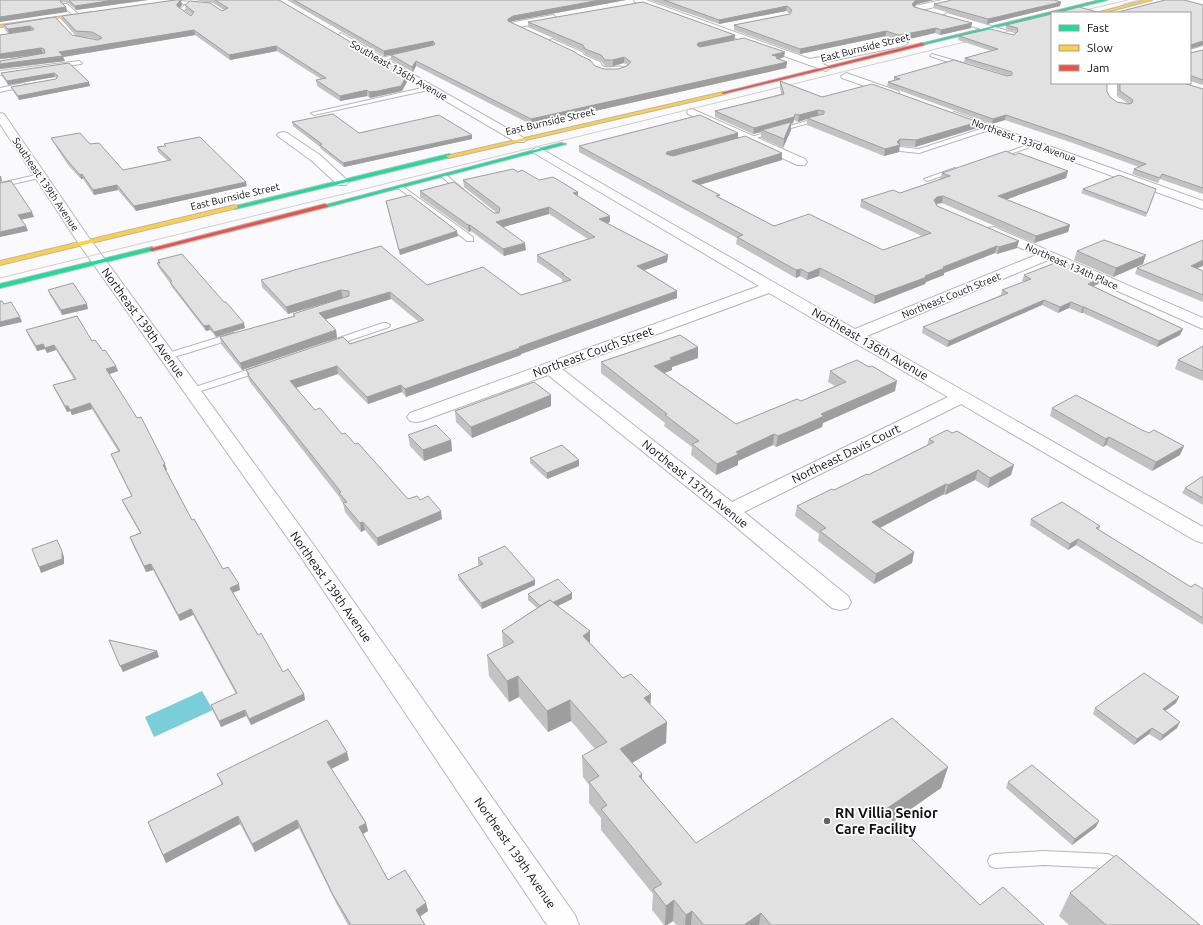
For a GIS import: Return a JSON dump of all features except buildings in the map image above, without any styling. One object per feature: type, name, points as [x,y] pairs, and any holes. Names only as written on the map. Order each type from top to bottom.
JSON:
[{"type":"street","points":[[954,0],[917,8],[1015,34]]},
{"type":"street","name":"East Burnside Street","points":[[1055,12],[1105,0]]},
{"type":"street","points":[[1102,12],[1150,0]]},
{"type":"street","points":[[628,5],[641,1],[826,68]]},
{"type":"street","points":[[4,26],[98,12]]},
{"type":"street","name":"East Burnside Street","points":[[0,286],[93,252],[342,182],[826,68],[1051,13]]},
{"type":"street","points":[[529,32],[511,24],[560,17]]},
{"type":"street","points":[[719,29],[734,26]]},
{"type":"street","name":"Southeast 136th Avenue","points":[[333,32],[520,140]]},
{"type":"street","points":[[991,40],[1015,34]]},
{"type":"street","points":[[543,38],[579,54],[581,57],[597,64],[597,67],[600,70],[610,71],[624,68]]},
{"type":"street","points":[[810,62],[902,43]]},
{"type":"street","points":[[1191,52],[1203,48]]},
{"type":"street","points":[[920,58],[951,50]]},
{"type":"street","name":"East Burnside Street","points":[[843,76],[861,72]]},
{"type":"street","points":[[843,76],[904,97]]},
{"type":"street","points":[[1112,84],[1112,97],[1125,105]]},
{"type":"street","points":[[688,113],[707,109]]},
{"type":"street","name":"Northeast 133rd Avenue","points":[[940,110],[1203,205]]},
{"type":"street","points":[[688,113],[749,138],[801,162]]},
{"type":"street","name":"Southeast 139th Avenue","points":[[0,116],[93,252]]},
{"type":"street","points":[[283,135],[316,158],[342,182]]},
{"type":"street","name":"East Burnside Street","points":[[0,263],[93,252],[400,187],[575,142]]},
{"type":"street","name":"Northeast 136th Avenue","points":[[538,151],[1203,536]]},
{"type":"street","name":"Northeast 134th Place","points":[[984,227],[1203,324]]},
{"type":"street","name":"Northeast 139th Avenue","points":[[93,252],[306,549],[564,925]]},
{"type":"street","name":"Northeast Couch Street","points":[[855,335],[1048,255]]},
{"type":"street","name":"Northeast Couch Street","points":[[416,417],[771,287]]},
{"type":"street","name":"Northeast 137th Avenue","points":[[550,368],[730,511],[840,602]]},
{"type":"street","name":"Northeast Davis Court","points":[[730,511],[962,397]]},
{"type":"lane","points":[[171,1],[198,4]]},
{"type":"lane","points":[[190,3],[182,10],[192,18]]},
{"type":"lane","points":[[65,5],[76,15]]},
{"type":"lane","points":[[57,18],[76,38],[91,40]]},
{"type":"lane","points":[[0,21],[4,26]]},
{"type":"lane","points":[[735,42],[747,39]]},
{"type":"lane","points":[[380,58],[409,53]]},
{"type":"lane","points":[[932,55],[972,68]]},
{"type":"lane","points":[[0,73],[78,63]]},
{"type":"lane","points":[[0,90],[28,85]]},
{"type":"lane","points":[[314,113],[431,88]]},
{"type":"lane","points":[[735,142],[820,119]]},
{"type":"lane","points":[[900,149],[919,151],[990,128]]},
{"type":"lane","points":[[990,160],[1035,144]]},
{"type":"lane","points":[[927,179],[943,172],[964,168]]},
{"type":"lane","points":[[0,185],[41,176]]},
{"type":"lane","points":[[444,176],[466,194]]},
{"type":"lane","points":[[400,187],[470,239]]},
{"type":"lane","points":[[325,346],[386,325]]},
{"type":"lane","points":[[168,356],[242,333]]},
{"type":"lane","points":[[192,391],[266,367]]},
{"type":"lane","points":[[995,861],[1044,858],[1108,861],[1126,876]]},
{"type":"water","points":[[202,691],[213,710],[154,737],[145,717]]},
{"type":"tram line","points":[[1076,12],[1128,0]]},
{"type":"tram line","points":[[1123,4],[1140,0]]},
{"type":"tram line","points":[[993,35],[1022,28]]},
{"type":"tram line","points":[[0,278],[973,40]]},
{"type":"traffic: fast","points":[[1055,12],[1105,0]]},
{"type":"traffic: fast","points":[[922,44],[1051,13]]},
{"type":"traffic: fast","points":[[325,206],[563,144]]},
{"type":"traffic: fast","points":[[235,207],[449,156]]},
{"type":"traffic: fast","points":[[0,286],[152,249]]},
{"type":"traffic: slow","points":[[1102,12],[1150,0]]},
{"type":"traffic: slow","points":[[0,26],[92,13]]},
{"type":"traffic: slow","points":[[449,156],[723,93]]},
{"type":"traffic: slow","points":[[0,263],[235,207]]},
{"type":"traffic: jam","points":[[723,93],[922,44]]},
{"type":"traffic: jam","points":[[152,249],[325,206]]},
{"type":"place","name":"RN Villia Senior Care Facility","points":[[827,821]]}]
